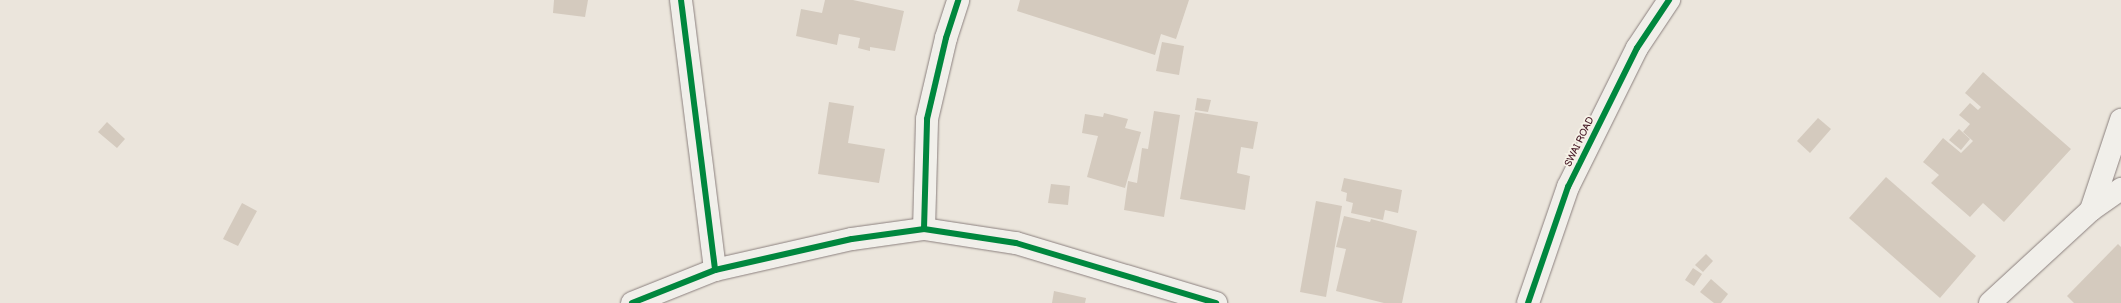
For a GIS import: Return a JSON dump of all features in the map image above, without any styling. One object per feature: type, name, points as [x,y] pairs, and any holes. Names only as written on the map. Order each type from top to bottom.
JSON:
[{"type":"street","points":[[681,0],[715,270]]},
{"type":"street","points":[[924,228],[927,119],[946,38],[958,0]]},
{"type":"street","name":"SWAI ROAD","points":[[1528,303],[1568,187],[1637,48],[1669,0]]},
{"type":"street","points":[[2091,210],[2121,120]]},
{"type":"street","points":[[2002,299],[2091,210],[2121,189]]},
{"type":"street","points":[[632,303],[715,270],[852,239],[924,228],[1016,243],[1216,303]]},
{"type":"building","points":[[554,0],[588,0],[585,17],[553,13]]},
{"type":"building","points":[[825,0],[853,0],[904,11],[895,51],[870,47],[870,51],[858,48],[860,38],[839,34],[837,45],[796,36],[801,9],[822,13]]},
{"type":"building","points":[[1020,0],[1189,0],[1176,39],[1161,34],[1155,55],[1017,11]]},
{"type":"building","points":[[1162,42],[1184,46],[1179,75],[1156,71]]},
{"type":"building","points":[[1983,72],[2071,149],[2004,222],[1983,203],[1970,217],[1931,183],[1939,175],[1923,162],[1943,138],[1961,153],[1973,141],[1963,132],[1970,124],[1959,115],[1970,103],[1978,110],[1981,107],[1965,93]]},
{"type":"building","points":[[1197,98],[1211,100],[1208,112],[1195,110]]},
{"type":"building","points":[[829,102],[854,106],[848,143],[885,149],[879,183],[818,174]]},
{"type":"building","points":[[1154,111],[1180,115],[1164,217],[1124,210],[1128,181],[1137,183],[1142,148],[1148,149]]},
{"type":"building","points":[[1195,112],[1258,122],[1253,149],[1241,147],[1237,173],[1250,176],[1245,210],[1180,199]]},
{"type":"building","points":[[1104,113],[1128,119],[1125,128],[1141,132],[1125,188],[1087,177],[1098,136],[1082,133],[1085,114],[1103,117]]},
{"type":"building","points":[[1818,118],[1831,129],[1810,153],[1797,141]]},
{"type":"building","points":[[107,122],[125,139],[117,148],[98,132]]},
{"type":"building","points":[[1959,129],[1970,139],[1961,150],[1949,140]]},
{"type":"building","points":[[1886,177],[1976,256],[1940,298],[1849,218]]},
{"type":"building","points":[[1344,178],[1402,190],[1398,213],[1385,210],[1383,220],[1351,213],[1353,203],[1346,201],[1347,193],[1341,191]]},
{"type":"building","points":[[1051,184],[1070,186],[1068,205],[1048,203]]},
{"type":"building","points":[[1316,201],[1342,206],[1326,297],[1300,292]]},
{"type":"building","points":[[242,203],[257,211],[238,246],[223,239]]},
{"type":"building","points":[[1344,216],[1370,222],[1371,219],[1417,231],[1402,303],[1384,303],[1336,291],[1346,249],[1336,247]]},
{"type":"building","points":[[2118,244],[2121,247],[2121,303],[2074,303],[2067,296]]},
{"type":"building","points":[[1706,254],[1713,261],[1703,272],[1695,265]]},
{"type":"building","points":[[1693,268],[1702,274],[1694,286],[1685,280]]},
{"type":"building","points":[[1711,279],[1728,294],[1721,303],[1714,303],[1700,292]]},
{"type":"building","points":[[1054,291],[1086,298],[1085,303],[1052,303]]},
{"type":"cycle path","points":[[681,0],[715,270]]},
{"type":"cycle path","points":[[924,229],[927,119],[946,38],[958,0]]},
{"type":"cycle path","points":[[1528,303],[1568,187],[1637,48],[1669,0]]},
{"type":"cycle path","points":[[632,303],[715,270],[852,239],[924,229],[1016,243],[1216,303]]}]
